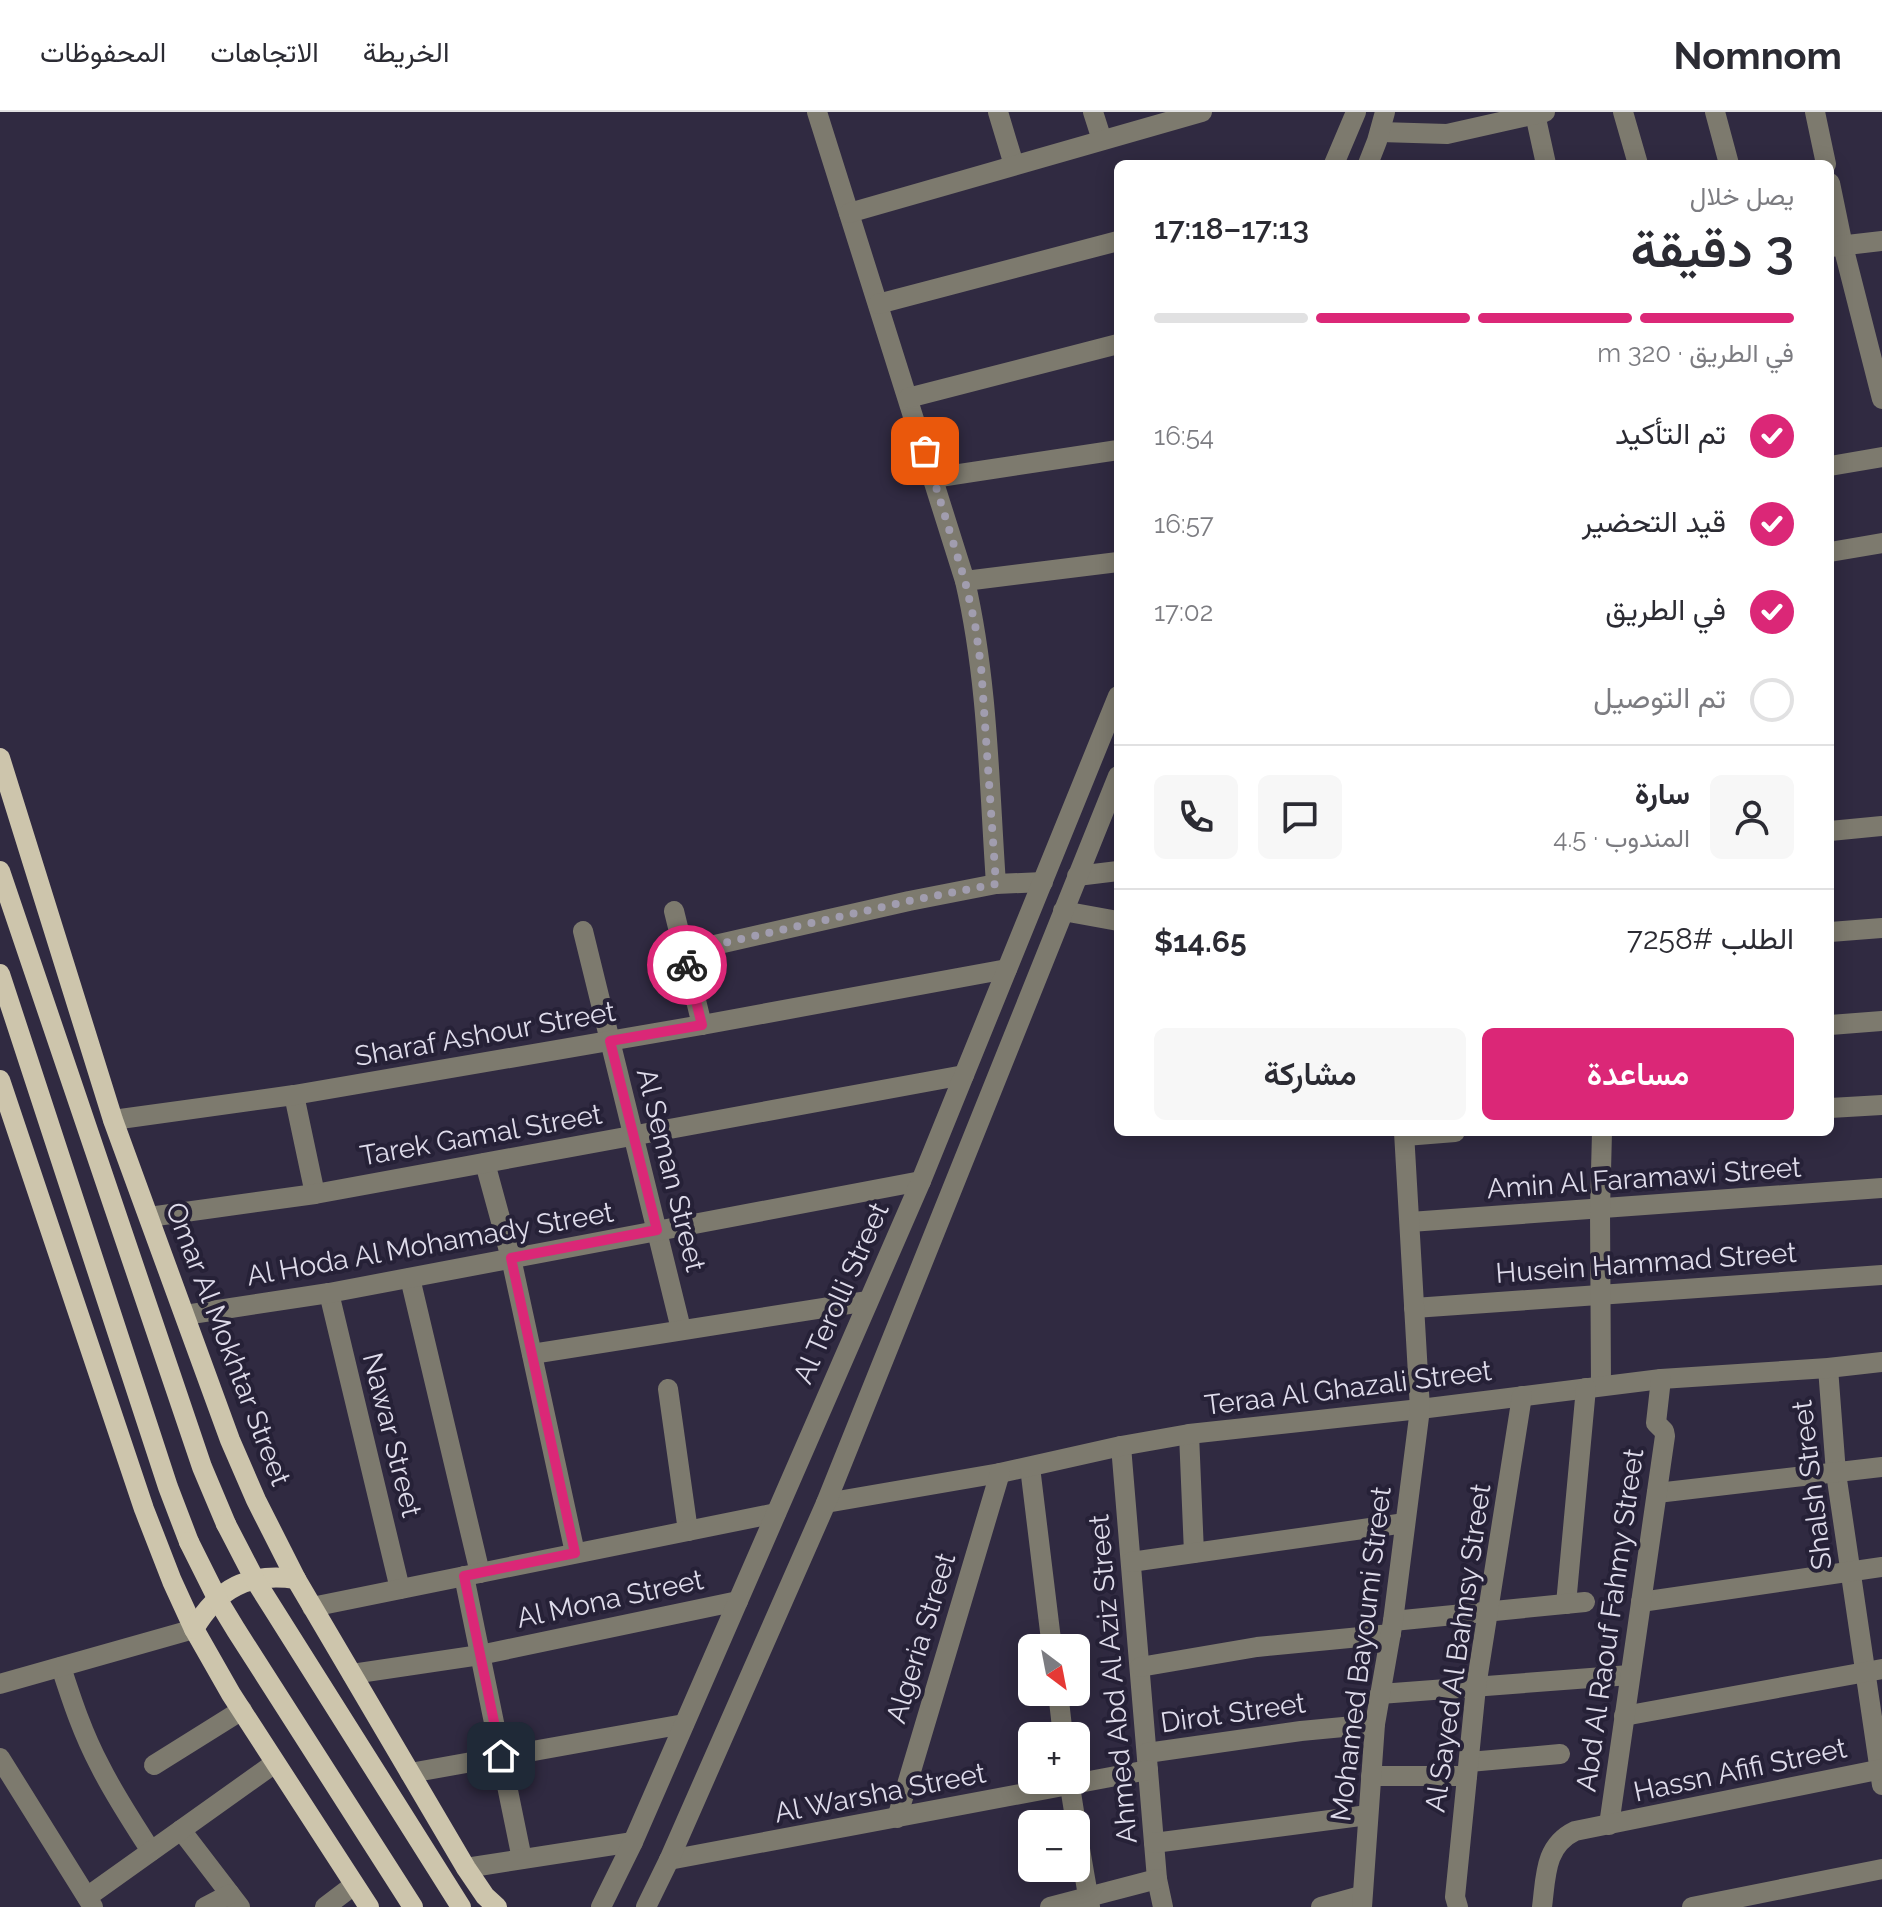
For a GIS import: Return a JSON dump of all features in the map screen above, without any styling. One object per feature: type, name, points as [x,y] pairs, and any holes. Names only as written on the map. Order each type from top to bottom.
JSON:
[{"type":"main road","name":"Omar Al Mokhtar Street","points":[[0,758],[113,1120],[230,1440],[256,1500],[312,1607],[466,1868],[485,1896],[497,1907]]},
{"type":"main road","points":[[0,871],[202,1467],[226,1524],[255,1580],[461,1907]]},
{"type":"main road","points":[[0,974],[163,1472],[189,1542],[230,1621],[413,1907]]},
{"type":"main road","points":[[0,1080],[6,1119],[172,1581],[194,1629],[242,1710],[369,1907]]},
{"type":"main road","points":[[194,1629],[214,1600],[244,1582],[261,1578],[296,1579]]},
{"type":"street","points":[[817,112],[965,581],[975,624],[981,666],[996,884]]},
{"type":"street","points":[[998,112],[1014,165]]},
{"type":"street","points":[[1093,112],[1102,140]]},
{"type":"street","points":[[849,213],[1178,115],[1202,112]]},
{"type":"street","points":[[1336,160],[1356,112]]},
{"type":"street","points":[[1623,112],[1637,160]]},
{"type":"street","points":[[1715,112],[1728,160]]},
{"type":"street","points":[[1815,112],[1825,160]]},
{"type":"street","points":[[1369,160],[1382,122],[1447,134],[1540,113],[1546,160]]},
{"type":"street","points":[[1834,226],[1836,247],[1882,399]]},
{"type":"street","points":[[1836,247],[1882,241]]},
{"type":"street","points":[[878,304],[1114,242]]},
{"type":"street","points":[[908,398],[1114,345]]},
{"type":"street","points":[[933,478],[1114,451]]},
{"type":"street","points":[[1834,465],[1882,457]]},
{"type":"street","points":[[1834,551],[1882,543]]},
{"type":"street","points":[[965,581],[1114,562]]},
{"type":"street","name":"Al Terolli Street","points":[[601,1907],[633,1842],[921,1181],[1114,706]]},
{"type":"street","points":[[646,1907],[826,1503],[1077,876],[1111,809]]},
{"type":"street","points":[[1834,831],[1882,826]]},
{"type":"street","points":[[1077,876],[1114,871]]},
{"type":"street","points":[[684,952],[996,884],[1043,882]]},
{"type":"street","points":[[674,911],[702,1025]]},
{"type":"street","points":[[1063,911],[1114,920]]},
{"type":"street","points":[[1834,932],[1882,928]]},
{"type":"street","name":"Al Seman Street","points":[[583,931],[681,1329]]},
{"type":"street","name":"Sharaf Ashour Street","points":[[113,1120],[294,1095],[1007,969]]},
{"type":"street","points":[[1834,1025],[1882,1021]]},
{"type":"street","name":"Tarek Gamal Street","points":[[149,1217],[315,1194],[964,1075]]},
{"type":"street","points":[[294,1095],[315,1194]]},
{"type":"street","points":[[1834,1108],[1882,1105]]},
{"type":"street","name":"Mohamed Bayoumi Street","points":[[1362,1901],[1375,1724],[1392,1628],[1420,1409],[1404,1136]]},
{"type":"street","points":[[1140,1667],[1489,1612],[1576,1603],[1600,1294],[1602,1136]]},
{"type":"street","points":[[485,1163],[511,1258],[575,1553]]},
{"type":"street","name":"Al Hoda Al Mohamady Street","points":[[185,1315],[329,1293],[921,1181]]},
{"type":"street","name":"Amin Al Faramawi Street","points":[[1410,1222],[1882,1188]]},
{"type":"street","points":[[903,1220],[934,1233]]},
{"type":"street","name":"Husein Hammad Street","points":[[1414,1308],[1882,1275]]},
{"type":"street","points":[[410,1278],[472,1574],[480,1655],[522,1859]]},
{"type":"street","name":"Nawar Street","points":[[329,1293],[400,1589]]},
{"type":"street","points":[[532,1354],[868,1301]]},
{"type":"street","name":"Teraa Al Ghazali Street","points":[[826,1503],[1000,1473],[1189,1434],[1661,1379],[1882,1362]]},
{"type":"street","name":"Shalsh Street","points":[[1828,1368],[1836,1473],[1850,1571],[1874,1671],[1881,1775]]},
{"type":"street","name":"Abd Al Raouf Fahmy Street","points":[[1609,1825],[1665,1436],[1656,1423],[1661,1379]]},
{"type":"street","points":[[668,1389],[688,1531]]},
{"type":"street","name":"Al Sayed Al Bahnsy Street","points":[[1458,1907],[1455,1897],[1476,1687],[1522,1396]]},
{"type":"street","points":[[1189,1434],[1194,1553]]},
{"type":"street","name":"Ahmed Abd Al Aziz Street","points":[[1121,1446],[1157,1879],[1163,1907]]},
{"type":"street","points":[[1030,1467],[1050,1634]]},
{"type":"street","points":[[1657,1493],[1882,1467]]},
{"type":"street","name":"Algeria Street","points":[[897,1818],[1000,1473]]},
{"type":"street","points":[[312,1607],[776,1513]]},
{"type":"street","points":[[1131,1562],[1405,1523]]},
{"type":"street","points":[[1641,1602],[1882,1567]]},
{"type":"street","name":"Al Mona Street","points":[[352,1674],[480,1655],[738,1601]]},
{"type":"street","points":[[0,1684],[194,1629]]},
{"type":"street","points":[[61,1667],[77,1716],[98,1763],[151,1851]]},
{"type":"street","points":[[1624,1716],[1874,1671]]},
{"type":"street","points":[[1380,1694],[1630,1675]]},
{"type":"street","points":[[154,1765],[242,1710]]},
{"type":"street","points":[[410,1773],[684,1724]]},
{"type":"street","name":"Dirot Street","points":[[1147,1762],[1301,1731],[1375,1724]]},
{"type":"street","points":[[1371,1776],[1468,1769],[1560,1754]]},
{"type":"street","points":[[0,1758],[90,1902],[151,1851],[275,1763]]},
{"type":"street","name":"Al Warsha Street","points":[[1090,1777],[1147,1762]]},
{"type":"street","name":"Hassn Afifi Street","points":[[1542,1907],[1552,1850],[1559,1841],[1575,1831],[1881,1775]]},
{"type":"street","name":"Al Warsha Street","points":[[669,1860],[1018,1793]]},
{"type":"street","points":[[1154,1843],[1368,1815]]},
{"type":"street","points":[[181,1830],[235,1900],[205,1907]]},
{"type":"street","points":[[466,1868],[633,1842]]},
{"type":"street","points":[[1692,1907],[1882,1869]]},
{"type":"street","points":[[1050,1907],[1089,1903],[1157,1879]]},
{"type":"street","points":[[1086,1882],[1089,1903]]},
{"type":"street","points":[[325,1907],[354,1885]]},
{"type":"street","points":[[1321,1907],[1362,1901]]},
{"type":"way so far","points":[[687,965],[684,952],[996,884],[981,666],[975,624],[925,451]]},
{"type":"route","points":[[501,1756],[464,1576],[575,1553],[511,1258],[657,1230],[610,1041],[702,1025],[687,965]]}]
